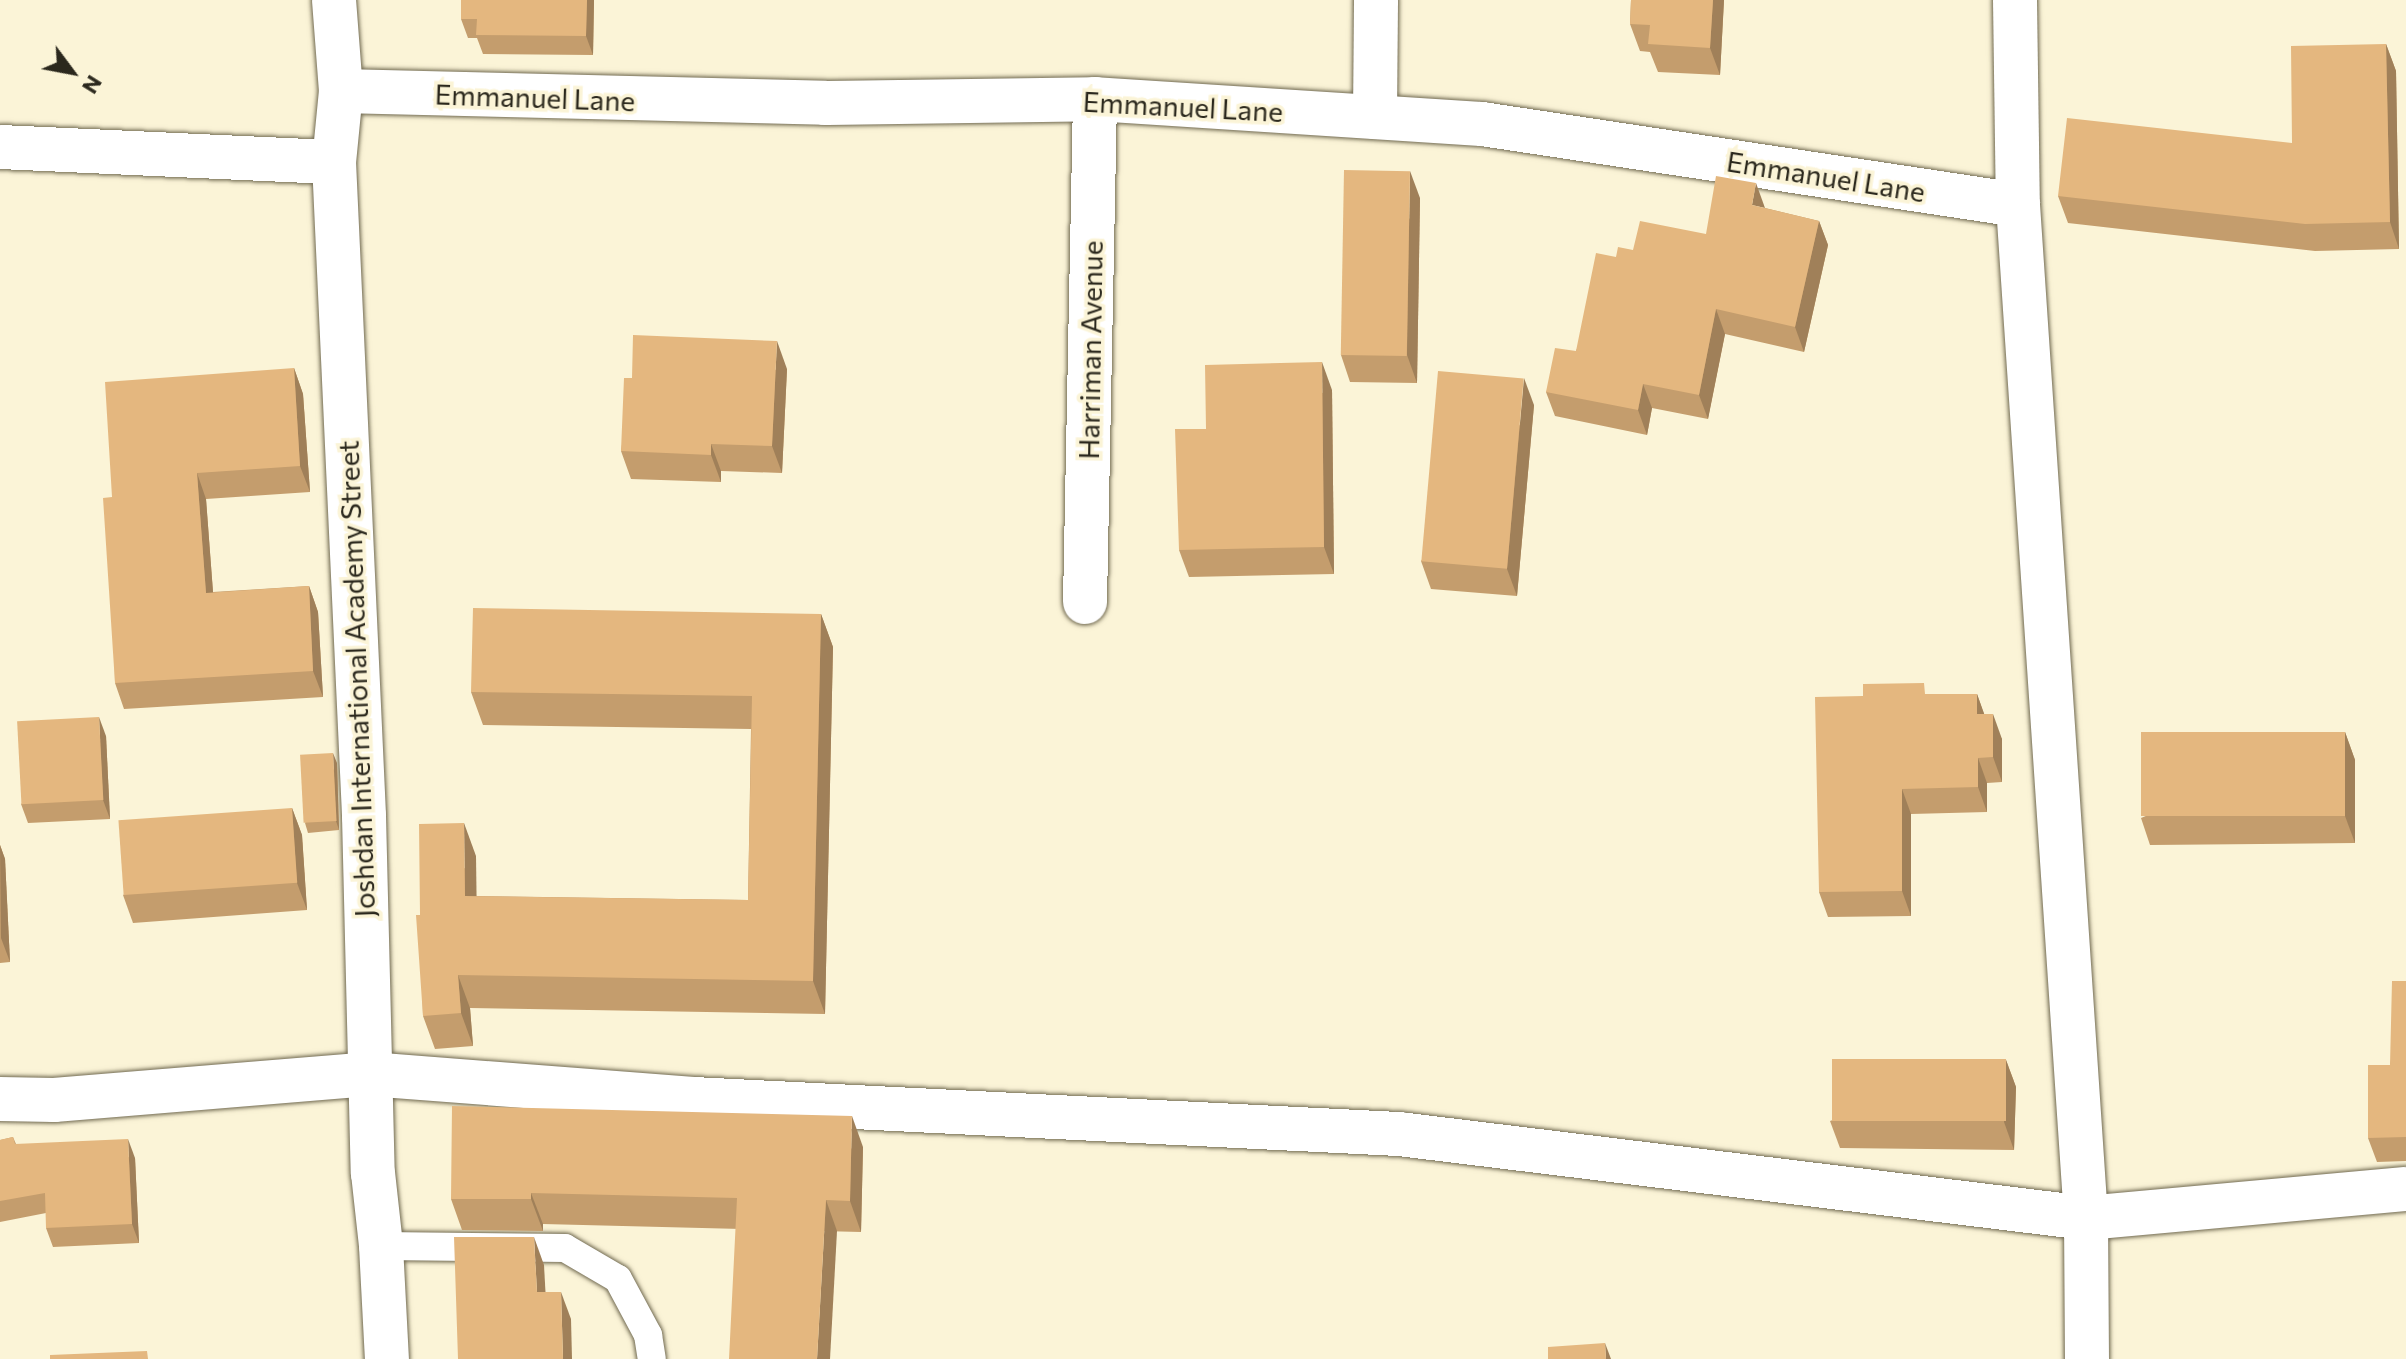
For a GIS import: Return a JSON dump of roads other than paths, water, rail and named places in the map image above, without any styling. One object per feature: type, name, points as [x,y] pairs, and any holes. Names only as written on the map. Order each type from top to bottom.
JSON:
[{"type":"street","name":"Joshdan International Academy Street","points":[[334,0],[341,91],[334,162],[364,816],[369,1074],[387,1359]]},
{"type":"street","points":[[1375,117],[1376,0]]},
{"type":"street","points":[[2015,0],[2018,205],[2086,1218],[2087,1359]]},
{"type":"street","name":"Emmanuel Lane","points":[[341,91],[825,103],[1095,99],[1482,124],[2018,205]]},
{"type":"street","name":"Harriman Avenue","points":[[1085,602],[1095,99]]},
{"type":"street","points":[[0,147],[334,162]]},
{"type":"street","points":[[0,1099],[54,1100],[369,1074],[693,1099],[1399,1134],[2086,1218],[2406,1189]]},
{"type":"lane","points":[[381,1246],[565,1248],[618,1279],[648,1335],[652,1359]]}]
